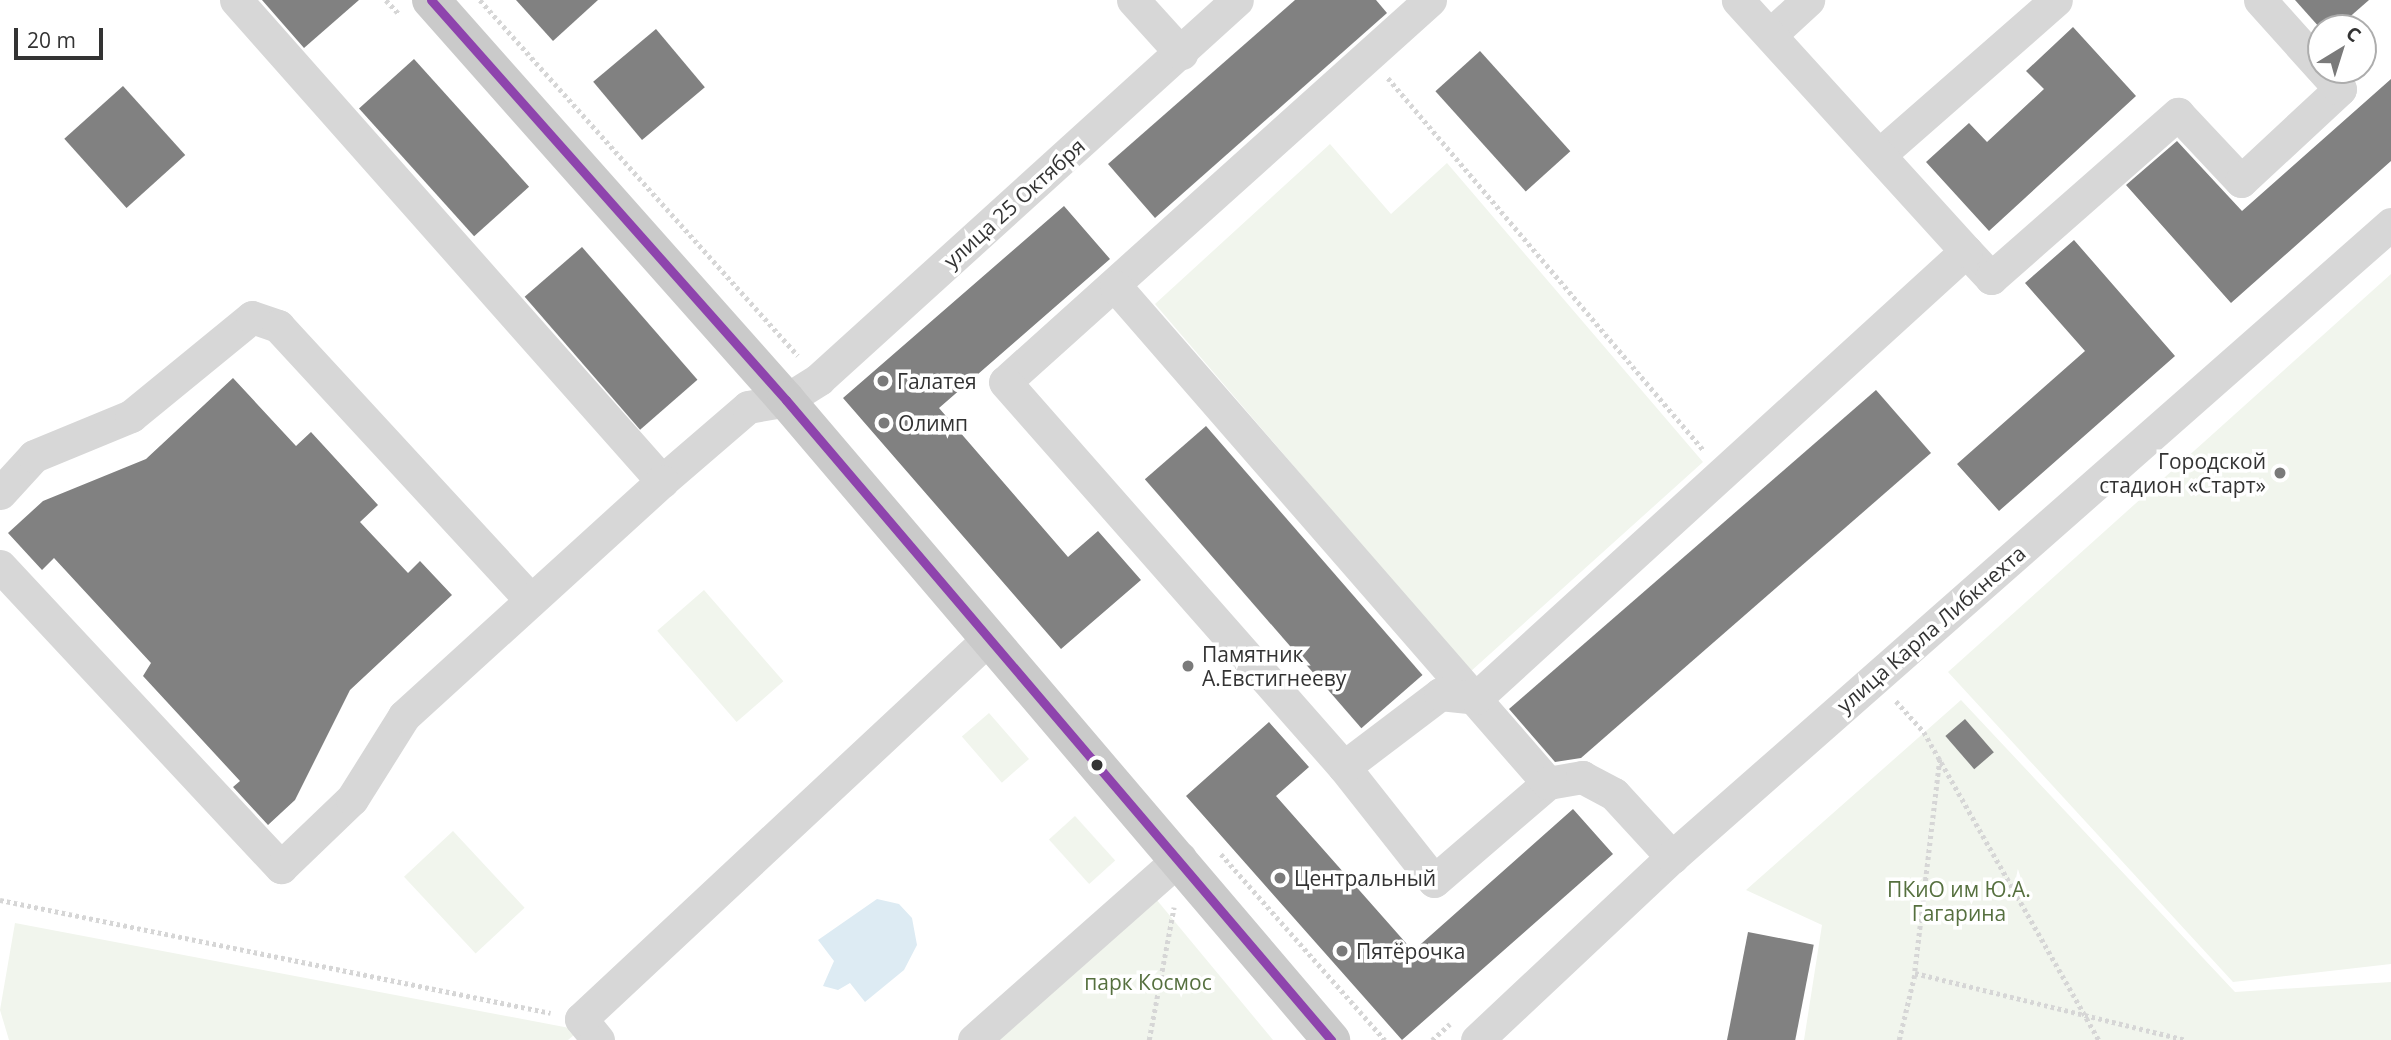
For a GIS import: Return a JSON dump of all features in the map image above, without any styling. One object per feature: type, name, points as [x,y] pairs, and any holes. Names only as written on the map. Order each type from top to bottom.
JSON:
[{"type":"main road","points":[[431,0],[786,400],[986,641],[1180,858],[1331,1040]]},
{"type":"street","points":[[236,0],[662,481]]},
{"type":"street","points":[[1133,0],[1181,52]]},
{"type":"street","name":"улица 25 Октября","points":[[786,400],[818,379],[1237,0]]},
{"type":"street","points":[[1430,0],[1116,287],[1005,382],[1344,767],[1434,881],[1548,783],[1582,777],[1614,794],[1672,857]]},
{"type":"street","points":[[1738,0],[1992,278],[2178,114],[2241,181],[2340,89],[2336,84]]},
{"type":"street","points":[[1770,35],[1808,0]]},
{"type":"street","points":[[1879,155],[2056,0]]},
{"type":"street","points":[[2260,0],[2307,52]]},
{"type":"street","name":"улица Карла Либкнехта","points":[[1477,1040],[1672,857],[2391,224]]},
{"type":"street","points":[[1344,767],[1440,694],[1476,698],[1966,251]]},
{"type":"street","points":[[1116,287],[1548,783]]},
{"type":"street","points":[[0,493],[34,456],[131,416],[251,317],[278,326],[530,599]]},
{"type":"street","points":[[0,566],[281,867],[352,799],[404,716],[530,599],[748,407],[786,400]]},
{"type":"street","points":[[590,1030],[986,641]]},
{"type":"street","points":[[974,1040],[1180,858]]},
{"type":"path","points":[[1369,56],[1723,473]]},
{"type":"path","points":[[1875,678],[1924,732],[2099,1040]]},
{"type":"path","points":[[1899,1040],[1915,973],[1940,759]]},
{"type":"path","points":[[1149,1040],[1180,858]]},
{"type":"path","points":[[0,900],[590,1030]]},
{"type":"path","points":[[1915,973],[2185,1040]]},
{"type":"path","points":[[1377,1030],[1385,1040]]},
{"type":"green space","points":[[1330,144],[1391,214],[1447,163],[1703,462],[1470,672],[1155,304]]},
{"type":"green space","name":"Городской стадион «Старт»","points":[[2391,274],[2391,964],[2233,982],[1948,672]]},
{"type":"green space","points":[[704,590],[783,681],[737,722],[657,631]]},
{"type":"green space","name":"ПКиО им Ю.А. Гагарина","points":[[1961,700],[2235,992],[2391,982],[2391,1040],[1804,1040],[1822,925],[1746,890]]},
{"type":"green space","points":[[989,713],[1029,759],[1002,783],[962,737]]},
{"type":"green space","points":[[1075,816],[1115,861],[1089,884],[1049,839]]},
{"type":"green space","points":[[453,831],[525,908],[476,953],[404,877]]},
{"type":"green space","name":"парк Космос","points":[[1156,899],[1273,1040],[998,1040]]},
{"type":"green space","points":[[15,923],[580,1030],[568,1040],[9,1040],[0,1010]]},
{"type":"shaded area","points":[[877,899],[899,904],[912,918],[917,945],[904,970],[865,1002],[850,983],[838,990],[823,986],[834,961],[818,940]]},
{"type":"building","points":[[262,0],[359,0],[304,48]]},
{"type":"building","points":[[516,0],[598,0],[553,41]]},
{"type":"building","points":[[1295,0],[1376,0],[1387,13],[1155,218],[1108,164]]},
{"type":"building","points":[[2295,0],[2369,0],[2353,14],[2308,14]]},
{"type":"building","points":[[2073,27],[2136,96],[1989,231],[1926,162],[1969,123],[1987,142],[2044,89],[2026,71]]},
{"type":"building","points":[[656,29],[705,87],[642,140],[593,82]]},
{"type":"building","points":[[1480,51],[1570,151],[1526,191],[1435,91]]},
{"type":"building","points":[[414,59],[529,187],[474,236],[359,109]]},
{"type":"building","points":[[2391,79],[2391,161],[2231,303],[2126,185],[2177,141],[2242,211]]},
{"type":"building","points":[[123,86],[185,155],[127,208],[64,139]]},
{"type":"building","points":[[1064,206],[1110,259],[939,408],[1068,557],[1098,531],[1141,580],[1061,649],[843,398]]},
{"type":"building","points":[[2074,240],[2175,356],[1999,511],[1957,464],[2085,351],[2025,283]]},
{"type":"building","points":[[582,247],[697,380],[640,430],[525,297]]},
{"type":"building","points":[[233,378],[296,446],[311,432],[378,505],[360,522],[408,573],[420,561],[452,595],[350,690],[295,800],[268,825],[233,787],[240,781],[143,676],[151,663],[54,558],[42,570],[8,533],[43,501],[146,459]]},
{"type":"building","points":[[1876,390],[1931,453],[1581,758],[1555,762],[1509,709]]},
{"type":"building","points":[[1206,426],[1422,675],[1361,728],[1145,479]]},
{"type":"building","points":[[1965,719],[1994,752],[1974,769],[1945,736]]},
{"type":"building","points":[[1269,722],[1309,767],[1276,796],[1413,951],[1573,809],[1613,854],[1402,1040],[1186,796]]},
{"type":"building","points":[[1748,932],[1814,945],[1795,1040],[1727,1040]]},
{"type":"transit line","points":[[431,0],[786,400],[1331,1040]]},
{"type":"place","name":"Галатея","points":[[883,381]]},
{"type":"place","name":"Олимп","points":[[884,423]]},
{"type":"place","name":"Городской стадион «Старт»","points":[[2280,473]]},
{"type":"place","name":"Памятник А.Евстигнееву","points":[[1188,666]]},
{"type":"place","name":"Центральный","points":[[1280,878]]},
{"type":"place","name":"Пятёрочка","points":[[1342,951]]}]
